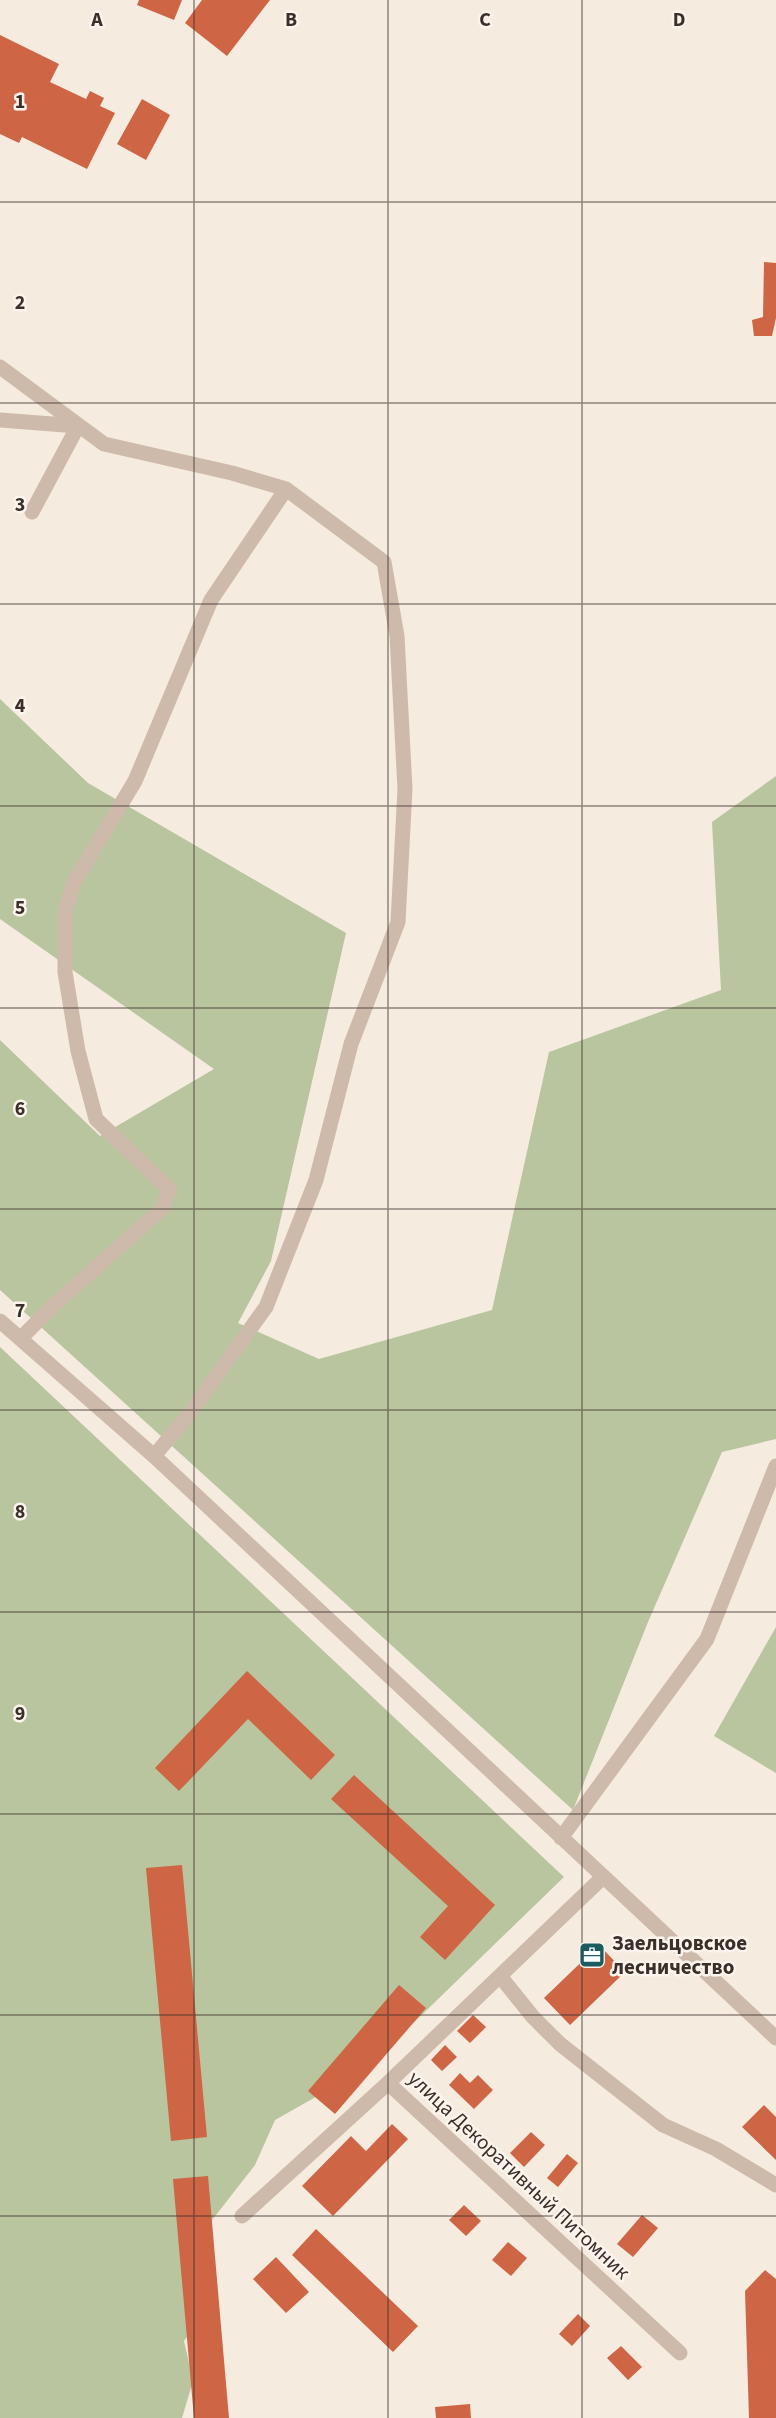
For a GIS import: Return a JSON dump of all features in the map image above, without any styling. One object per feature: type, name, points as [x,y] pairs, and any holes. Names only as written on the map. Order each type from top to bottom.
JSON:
[{"type":"street","points":[[0,367],[104,444],[232,473],[286,489],[384,562],[397,636],[405,789],[398,922],[351,1044],[316,1180],[266,1307],[190,1413],[154,1456]]},
{"type":"street","points":[[0,420],[78,426]]},
{"type":"street","points":[[32,512],[78,426]]},
{"type":"street","points":[[21,1338],[54,1305],[162,1209],[169,1189],[96,1119],[78,1051],[65,972],[65,912],[75,882],[135,781],[211,600],[286,489]]},
{"type":"street","points":[[0,1321],[154,1456],[776,2038]]},
{"type":"street","points":[[561,1838],[707,1639],[776,1466]]},
{"type":"street","name":"улица Декоративный Питомник","points":[[603,1877],[388,2082],[680,2353]]},
{"type":"street","points":[[500,1976],[533,2018],[560,2044],[663,2125],[716,2149],[776,2185]]},
{"type":"street","points":[[242,2216],[388,2082]]},
{"type":"green space","points":[[0,699],[88,783],[346,933],[271,1261],[238,1323],[319,1359],[492,1310],[549,1052],[721,990],[712,822],[776,776],[776,1439],[722,1452],[648,1622],[573,1810],[0,1290],[0,1040],[100,1136],[214,1069],[0,919]]},
{"type":"green space","points":[[0,1347],[564,1877],[367,2068],[275,2120],[255,2165],[191,2247],[214,2300],[184,2341],[193,2381],[182,2418],[0,2418]]},
{"type":"green space","points":[[776,1627],[776,1773],[714,1736]]},
{"type":"building","points":[[139,0],[182,0],[174,20],[137,5]]},
{"type":"building","points":[[202,0],[270,0],[227,56],[185,23]]},
{"type":"building","points":[[0,35],[59,64],[50,82],[86,99],[90,91],[104,98],[100,106],[115,113],[87,169],[22,137],[19,143],[0,134]]},
{"type":"building","points":[[142,99],[170,115],[146,160],[117,144]]},
{"type":"building","points":[[764,262],[776,263],[776,318],[772,336],[754,336],[752,320],[763,317]]},
{"type":"building","points":[[247,1671],[335,1755],[311,1780],[248,1719],[179,1791],[155,1768]]},
{"type":"building","points":[[354,1775],[495,1905],[445,1960],[420,1937],[448,1906],[331,1799]]},
{"type":"building","points":[[182,1865],[207,2137],[171,2141],[146,1868]]},
{"type":"building","points":[[599,1945],[625,1972],[570,2025],[544,1998]]},
{"type":"building","points":[[399,1985],[426,2008],[335,2114],[308,2091]]},
{"type":"building","points":[[473,2015],[486,2027],[470,2043],[457,2031]]},
{"type":"building","points":[[445,2045],[457,2057],[442,2071],[431,2060]]},
{"type":"building","points":[[460,2073],[470,2083],[478,2075],[493,2090],[474,2109],[449,2085]]},
{"type":"building","points":[[764,2105],[776,2117],[776,2160],[742,2127]]},
{"type":"building","points":[[392,2124],[408,2139],[333,2216],[302,2186],[351,2136],[366,2151]]},
{"type":"building","points":[[531,2132],[545,2145],[524,2167],[510,2153]]},
{"type":"building","points":[[567,2154],[578,2163],[558,2187],[547,2178]]},
{"type":"building","points":[[208,2176],[229,2418],[194,2418],[173,2179]]},
{"type":"building","points":[[464,2205],[481,2221],[466,2236],[449,2220]]},
{"type":"building","points":[[642,2215],[658,2228],[633,2257],[617,2244]]},
{"type":"building","points":[[316,2229],[418,2326],[393,2352],[292,2255]]},
{"type":"building","points":[[508,2242],[527,2258],[511,2276],[492,2260]]},
{"type":"building","points":[[276,2257],[309,2292],[286,2313],[253,2279]]},
{"type":"building","points":[[765,2270],[776,2279],[776,2418],[749,2418],[745,2291]]},
{"type":"building","points":[[578,2314],[590,2326],[572,2346],[559,2334]]},
{"type":"building","points":[[621,2346],[642,2367],[628,2380],[607,2358]]},
{"type":"building","points":[[470,2404],[471,2418],[436,2418],[435,2407]]},
{"type":"place","name":"Заельцовское лесничество","points":[[592,1955]]}]
